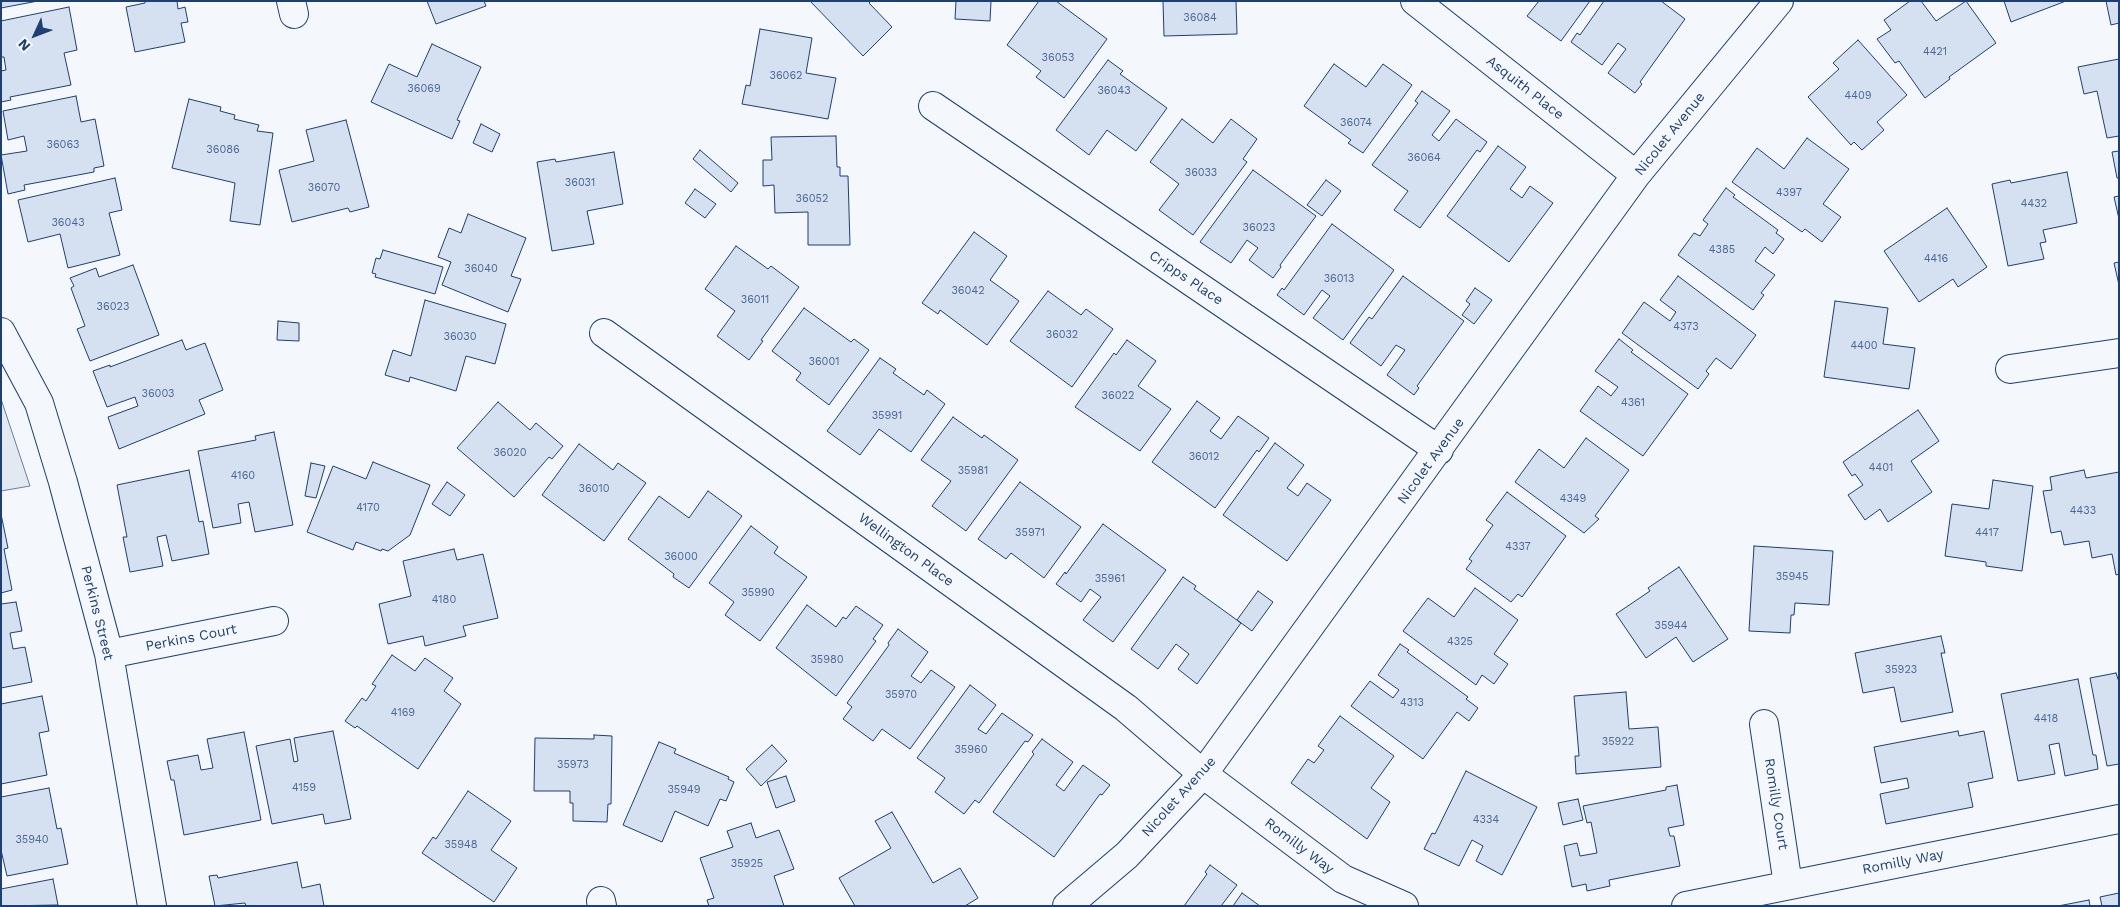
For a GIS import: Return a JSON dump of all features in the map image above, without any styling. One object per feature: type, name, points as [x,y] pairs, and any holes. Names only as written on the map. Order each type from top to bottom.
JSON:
[{"type":"street","name":"Asquith Place","points":[[1415,1],[1636,175]]},
{"type":"street","name":"Nicolet Avenue","points":[[1067,906],[1127,855],[1203,774],[1636,175],[1779,1]]},
{"type":"street","name":"Cripps Place","points":[[933,106],[1439,450]]},
{"type":"street","name":"Perkins Street","points":[[1,332],[39,403],[63,482],[109,654],[152,906]]},
{"type":"street","name":"Wellington Place","points":[[604,333],[1126,708],[1203,774]]},
{"type":"street","points":[[2010,369],[2119,353]]},
{"type":"street","name":"Perkins Court","points":[[109,654],[274,621]]},
{"type":"street","name":"Romilly Court","points":[[1764,724],[1788,885]]},
{"type":"street","name":"Romilly Way","points":[[1203,774],[1343,879],[1404,906]]},
{"type":"street","name":"Romilly Way","points":[[1686,906],[2119,819]]},
{"type":"shaded area","points":[[1,399],[30,486],[1,491]]},
{"type":"building","points":[[1,1],[38,1],[1,8]]},
{"type":"building","points":[[145,1],[177,1],[178,9],[185,7],[188,22],[181,23],[185,42],[135,52],[126,7],[145,3]]},
{"type":"building","points":[[427,1],[484,1],[486,6],[436,24]]},
{"type":"building","points":[[810,1],[871,1],[869,3],[892,27],[863,56]]},
{"type":"building","points":[[956,1],[991,1],[990,21],[955,19]]},
{"type":"building","points":[[1039,1],[1056,1],[1107,39],[1064,98],[1036,77],[1041,71],[1007,45]]},
{"type":"building","points":[[1163,1],[1236,1],[1237,34],[1164,36]]},
{"type":"building","points":[[1539,1],[1590,1],[1561,41],[1527,16]]},
{"type":"building","points":[[1604,1],[1661,1],[1685,19],[1640,82],[1642,84],[1635,93],[1608,73],[1626,49],[1618,43],[1602,65],[1571,42],[1577,33],[1580,35]]},
{"type":"building","points":[[1910,1],[1921,1],[1936,21],[1966,1],[1996,43],[1949,77],[1950,79],[1925,98],[1899,61],[1895,63],[1877,39],[1891,30],[1884,20]]},
{"type":"building","points":[[2004,1],[2066,1],[2011,22]]},
{"type":"building","points":[[2106,1],[2119,1],[2119,23],[2111,25]]},
{"type":"building","points":[[69,7],[77,50],[64,53],[71,85],[10,97],[11,100],[1,102],[1,71],[6,70],[4,57],[1,57],[1,21]]},
{"type":"building","points":[[760,29],[812,38],[806,73],[836,78],[828,119],[742,104],[746,85],[750,86]]},
{"type":"building","points":[[1858,40],[1907,95],[1877,122],[1884,130],[1862,150],[1854,142],[1851,145],[1808,97],[1839,69],[1833,63]]},
{"type":"building","points":[[432,44],[481,67],[457,120],[460,121],[452,139],[371,102],[389,64],[417,77]]},
{"type":"building","points":[[2119,59],[2119,136],[2107,138],[2097,91],[2084,94],[2078,67]]},
{"type":"building","points":[[1108,60],[1123,71],[1120,74],[1167,108],[1136,151],[1107,130],[1089,155],[1056,130]]},
{"type":"building","points":[[1334,64],[1366,87],[1383,64],[1412,85],[1363,153],[1348,143],[1351,140],[1304,106]]},
{"type":"building","points":[[1422,91],[1450,111],[1432,135],[1439,141],[1456,119],[1487,142],[1480,152],[1477,150],[1420,228],[1394,210],[1408,191],[1372,165],[1418,103],[1415,101]]},
{"type":"building","points":[[76,96],[81,122],[95,119],[104,166],[94,168],[94,172],[24,185],[25,190],[8,194],[1,155],[27,151],[24,136],[8,140],[3,111]]},
{"type":"building","points":[[189,99],[221,107],[220,111],[235,115],[234,119],[259,125],[257,131],[273,133],[260,225],[230,221],[235,183],[172,168]]},
{"type":"building","points":[[1182,119],[1213,143],[1231,119],[1257,139],[1243,159],[1247,162],[1193,235],[1159,210],[1179,184],[1150,162]]},
{"type":"building","points":[[346,120],[369,207],[350,212],[348,208],[292,222],[279,170],[314,161],[306,130]]},
{"type":"building","points":[[481,124],[500,134],[492,152],[473,143]]},
{"type":"building","points":[[836,136],[837,167],[840,167],[840,176],[848,176],[850,245],[808,245],[808,212],[775,213],[774,185],[763,186],[763,160],[772,160],[771,137]]},
{"type":"building","points":[[1807,138],[1849,169],[1823,204],[1841,217],[1822,242],[1805,229],[1802,232],[1732,182],[1757,148],[1784,169]]},
{"type":"building","points":[[1498,146],[1526,167],[1510,189],[1522,198],[1530,186],[1553,203],[1509,262],[1447,216]]},
{"type":"building","points":[[700,150],[738,183],[731,192],[693,159]]},
{"type":"building","points":[[2119,151],[2119,178],[2117,178],[2112,152]]},
{"type":"building","points":[[614,152],[623,204],[587,211],[594,244],[552,251],[537,162],[555,159],[556,162]]},
{"type":"building","points":[[1253,170],[1316,216],[1280,265],[1281,267],[1273,278],[1249,260],[1258,248],[1247,240],[1231,263],[1200,242]]},
{"type":"building","points":[[2067,172],[2077,223],[2043,230],[2046,242],[2040,243],[2044,259],[2008,266],[1992,184],[2010,180],[2011,183]]},
{"type":"building","points":[[115,178],[122,210],[109,213],[120,255],[68,268],[60,234],[28,242],[18,200]]},
{"type":"building","points":[[1326,180],[1341,191],[1322,216],[1307,205]]},
{"type":"building","points":[[1726,188],[1735,195],[1733,197],[1778,230],[1776,233],[1784,239],[1773,254],[1765,247],[1755,261],[1775,275],[1761,293],[1764,295],[1753,310],[1678,255],[1694,233],[1700,236],[1708,224],[1703,220]]},
{"type":"building","points":[[695,189],[716,204],[705,218],[685,203]]},
{"type":"building","points":[[2119,196],[2119,219],[2114,197]]},
{"type":"building","points":[[1947,208],[1987,267],[1958,287],[1953,279],[1919,302],[1884,251]]},
{"type":"building","points":[[468,214],[526,238],[511,276],[521,279],[508,312],[442,285],[451,262],[438,257],[449,228],[461,233]]},
{"type":"building","points":[[1332,224],[1394,270],[1343,340],[1313,318],[1330,296],[1322,290],[1304,315],[1277,295],[1282,288],[1284,290]]},
{"type":"building","points":[[974,232],[1007,256],[990,280],[1019,301],[987,345],[940,310],[938,314],[922,303]]},
{"type":"building","points":[[736,246],[768,269],[771,266],[799,287],[749,360],[717,336],[735,311],[705,289]]},
{"type":"building","points":[[383,250],[443,267],[435,294],[375,277],[376,274],[372,273],[376,258],[380,259]]},
{"type":"building","points":[[2119,262],[2119,285],[2114,263]]},
{"type":"building","points":[[133,265],[159,335],[90,361],[77,329],[85,326],[71,288],[74,286],[70,278],[96,268],[99,277]]},
{"type":"building","points":[[1403,276],[1464,321],[1417,386],[1419,388],[1414,395],[1387,375],[1405,350],[1396,345],[1381,366],[1350,343],[1369,317],[1372,319]]},
{"type":"building","points":[[1678,276],[1756,335],[1731,369],[1716,358],[1706,371],[1709,374],[1698,389],[1622,333],[1644,302],[1670,321],[1676,312],[1660,300]]},
{"type":"building","points":[[1475,288],[1492,300],[1474,324],[1462,315],[1470,304],[1466,301]]},
{"type":"building","points":[[1048,291],[1081,315],[1086,309],[1113,329],[1072,387],[1010,341]]},
{"type":"building","points":[[425,300],[506,324],[495,364],[466,356],[456,391],[410,377],[409,382],[385,375],[393,350],[411,356]]},
{"type":"building","points":[[1835,301],[1888,308],[1883,344],[1915,348],[1909,389],[1824,377]]},
{"type":"building","points":[[804,308],[851,342],[854,339],[869,350],[829,405],[796,380],[801,373],[772,351]]},
{"type":"building","points":[[278,321],[299,323],[299,341],[277,340]]},
{"type":"building","points":[[1619,339],[1633,350],[1631,352],[1688,394],[1643,456],[1580,411],[1598,386],[1611,396],[1618,387],[1595,371]]},
{"type":"building","points":[[182,340],[186,350],[205,343],[223,390],[199,400],[205,414],[119,449],[108,417],[138,406],[135,397],[107,407],[93,371],[110,365],[110,367]]},
{"type":"building","points":[[1127,340],[1156,361],[1138,386],[1171,409],[1140,451],[1075,407],[1114,353],[1116,355]]},
{"type":"building","points":[[880,358],[896,369],[893,373],[924,395],[927,390],[945,404],[911,452],[879,429],[860,455],[827,431]]},
{"type":"building","points":[[1197,401],[1220,418],[1210,431],[1221,439],[1238,416],[1269,438],[1259,452],[1257,450],[1215,508],[1152,462]]},
{"type":"building","points":[[498,402],[530,430],[536,423],[563,446],[552,459],[549,457],[514,497],[457,448]]},
{"type":"building","points":[[1918,410],[1939,441],[1911,461],[1932,492],[1888,522],[1880,509],[1865,520],[1848,495],[1863,485],[1855,474],[1852,476],[1843,462]]},
{"type":"building","points":[[953,417],[982,438],[984,435],[1018,460],[966,531],[932,506],[951,481],[921,460]]},
{"type":"building","points":[[274,432],[293,525],[255,532],[249,502],[238,504],[241,523],[213,528],[198,451],[256,440],[255,436]]},
{"type":"building","points":[[1586,438],[1629,470],[1595,516],[1599,519],[1584,533],[1515,482],[1539,449],[1564,468]]},
{"type":"building","points":[[1275,443],[1304,465],[1287,488],[1298,496],[1307,483],[1331,500],[1287,561],[1223,515]]},
{"type":"building","points":[[579,444],[613,470],[618,463],[646,483],[604,541],[542,495]]},
{"type":"building","points":[[373,462],[430,485],[410,535],[388,551],[382,549],[381,551],[356,542],[353,550],[307,532],[333,466],[366,479]]},
{"type":"building","points":[[311,463],[325,466],[316,498],[305,496]]},
{"type":"building","points":[[189,470],[199,522],[203,521],[209,554],[172,561],[166,535],[157,537],[163,566],[130,572],[123,537],[127,537],[117,485]]},
{"type":"building","points":[[2084,470],[2086,478],[2119,472],[2119,574],[2116,575],[2112,554],[2092,558],[2089,541],[2064,545],[2061,531],[2051,533],[2043,491],[2052,490],[2050,477]]},
{"type":"building","points":[[1993,480],[2033,486],[2022,571],[1986,566],[1986,562],[1945,556],[1952,504],[1989,509]]},
{"type":"building","points":[[447,482],[465,495],[450,516],[432,504]]},
{"type":"building","points":[[1020,482],[1081,527],[1044,578],[1011,553],[1006,559],[978,539]]},
{"type":"building","points":[[708,491],[742,516],[689,588],[673,577],[674,574],[628,539],[659,496],[689,518]]},
{"type":"building","points":[[1507,492],[1566,536],[1522,597],[1518,594],[1511,602],[1466,569],[1472,561],[1469,559],[1493,525],[1486,520]]},
{"type":"building","points":[[1,514],[8,548],[4,549],[12,590],[1,593]]},
{"type":"building","points":[[1103,524],[1166,570],[1113,642],[1083,620],[1101,597],[1090,589],[1081,602],[1056,584],[1065,572],[1066,574]]},
{"type":"building","points":[[751,526],[778,547],[774,553],[807,577],[760,641],[725,615],[734,602],[709,583]]},
{"type":"building","points":[[1754,546],[1833,551],[1829,605],[1795,603],[1794,615],[1791,615],[1790,633],[1749,631]]},
{"type":"building","points":[[454,549],[457,560],[483,554],[498,618],[463,626],[466,636],[425,646],[423,636],[388,644],[379,604],[411,596],[403,561]]},
{"type":"building","points":[[1679,567],[1728,639],[1693,662],[1676,637],[1646,658],[1616,614],[1650,591],[1648,588]]},
{"type":"building","points":[[1183,577],[1196,586],[1194,589],[1241,623],[1197,684],[1178,669],[1189,654],[1176,644],[1158,669],[1131,649]]},
{"type":"building","points":[[1475,588],[1518,620],[1494,654],[1508,664],[1494,684],[1482,675],[1476,685],[1403,631],[1428,598],[1454,617]]},
{"type":"building","points":[[1258,591],[1273,602],[1252,631],[1237,620]]},
{"type":"building","points":[[16,602],[22,631],[10,633],[13,649],[25,647],[32,682],[1,688],[1,604]]},
{"type":"building","points":[[807,605],[836,627],[843,617],[846,619],[856,606],[883,625],[873,639],[876,641],[836,696],[776,648]]},
{"type":"building","points":[[898,629],[928,652],[911,676],[921,683],[931,670],[955,687],[910,749],[882,729],[873,741],[843,719],[852,707],[847,703],[889,645],[888,643]]},
{"type":"building","points":[[1941,636],[1945,653],[1941,653],[1953,712],[1901,722],[1894,687],[1863,693],[1855,653]]},
{"type":"building","points":[[1400,644],[1409,650],[1407,652],[1468,697],[1466,699],[1478,708],[1469,721],[1457,712],[1423,759],[1351,706],[1370,681],[1393,698],[1399,690],[1378,675]]},
{"type":"building","points":[[392,655],[415,671],[425,658],[453,678],[444,691],[461,704],[418,769],[357,726],[355,728],[345,721],[362,698],[366,701],[376,686],[372,684]]},
{"type":"building","points":[[2116,673],[2119,682],[2119,764],[2107,766],[2090,678]]},
{"type":"building","points":[[2078,679],[2093,755],[2096,755],[2098,769],[2065,776],[2059,743],[2049,745],[2055,774],[2018,781],[2001,694]]},
{"type":"building","points":[[970,685],[996,705],[978,729],[986,734],[1002,713],[1033,735],[1028,742],[1025,741],[979,803],[975,800],[964,814],[935,792],[945,778],[917,758]]},
{"type":"building","points":[[1626,692],[1629,729],[1658,727],[1661,767],[1576,774],[1575,756],[1579,756],[1574,696]]},
{"type":"building","points":[[42,696],[49,731],[39,733],[47,775],[1,784],[1,704]]},
{"type":"building","points":[[1340,716],[1394,756],[1371,788],[1390,802],[1367,839],[1291,783],[1308,759],[1314,763],[1324,750],[1318,746]]},
{"type":"building","points":[[333,731],[351,819],[325,824],[323,814],[272,824],[256,746],[290,739],[294,762],[298,761],[294,738]]},
{"type":"building","points":[[1958,731],[1959,736],[1984,731],[1993,778],[1968,783],[1973,807],[1886,824],[1880,794],[1909,788],[1907,778],[1881,783],[1874,747]]},
{"type":"building","points":[[244,732],[261,820],[184,835],[174,780],[171,780],[167,761],[198,755],[201,770],[213,768],[207,739]]},
{"type":"building","points":[[594,735],[612,736],[611,804],[608,804],[607,822],[573,821],[573,803],[570,803],[570,791],[534,791],[535,738],[594,739]]},
{"type":"building","points":[[1042,739],[1073,762],[1056,785],[1064,791],[1083,765],[1110,785],[1102,795],[1100,794],[1054,857],[993,812],[1034,754],[1032,752]]},
{"type":"building","points":[[659,742],[676,749],[674,753],[729,777],[728,779],[734,782],[726,801],[720,799],[708,826],[675,811],[662,842],[623,825]]},
{"type":"building","points":[[772,745],[787,761],[761,786],[746,769]]},
{"type":"building","points":[[1466,771],[1537,807],[1502,875],[1476,861],[1483,846],[1472,840],[1459,866],[1424,849],[1432,833],[1435,834]]},
{"type":"building","points":[[786,776],[795,801],[776,808],[767,782]]},
{"type":"building","points":[[1677,785],[1684,825],[1668,828],[1670,836],[1674,836],[1680,866],[1609,880],[1610,886],[1587,891],[1586,884],[1572,887],[1564,846],[1577,843],[1580,856],[1597,853],[1591,822],[1587,823],[1583,806],[1666,790],[1666,787]]},
{"type":"building","points":[[49,788],[57,829],[61,828],[68,864],[7,876],[1,850],[1,797]]},
{"type":"building","points":[[468,791],[511,821],[491,850],[517,868],[494,902],[422,853],[433,837],[436,839]]},
{"type":"building","points":[[1578,799],[1583,820],[1563,825],[1558,803]]},
{"type":"building","points":[[892,812],[933,883],[960,868],[978,898],[965,906],[855,906],[839,878],[891,848],[875,821]]},
{"type":"building","points":[[751,823],[756,838],[779,830],[794,869],[774,876],[784,906],[709,906],[707,900],[714,898],[700,858],[733,847],[727,831]]},
{"type":"building","points":[[297,862],[302,888],[320,884],[324,906],[246,906],[245,903],[215,906],[209,876],[217,875],[218,878]]},
{"type":"building","points":[[1210,865],[1237,885],[1221,906],[1184,906],[1207,874],[1205,872]]},
{"type":"building","points":[[53,879],[58,905],[1,906],[1,889]]},
{"type":"building","points":[[1242,893],[1260,906],[1233,906]]},
{"type":"building","points":[[2119,893],[2119,906],[2102,906],[2100,897]]},
{"type":"building","points":[[2089,900],[2090,906],[2058,906]]}]
